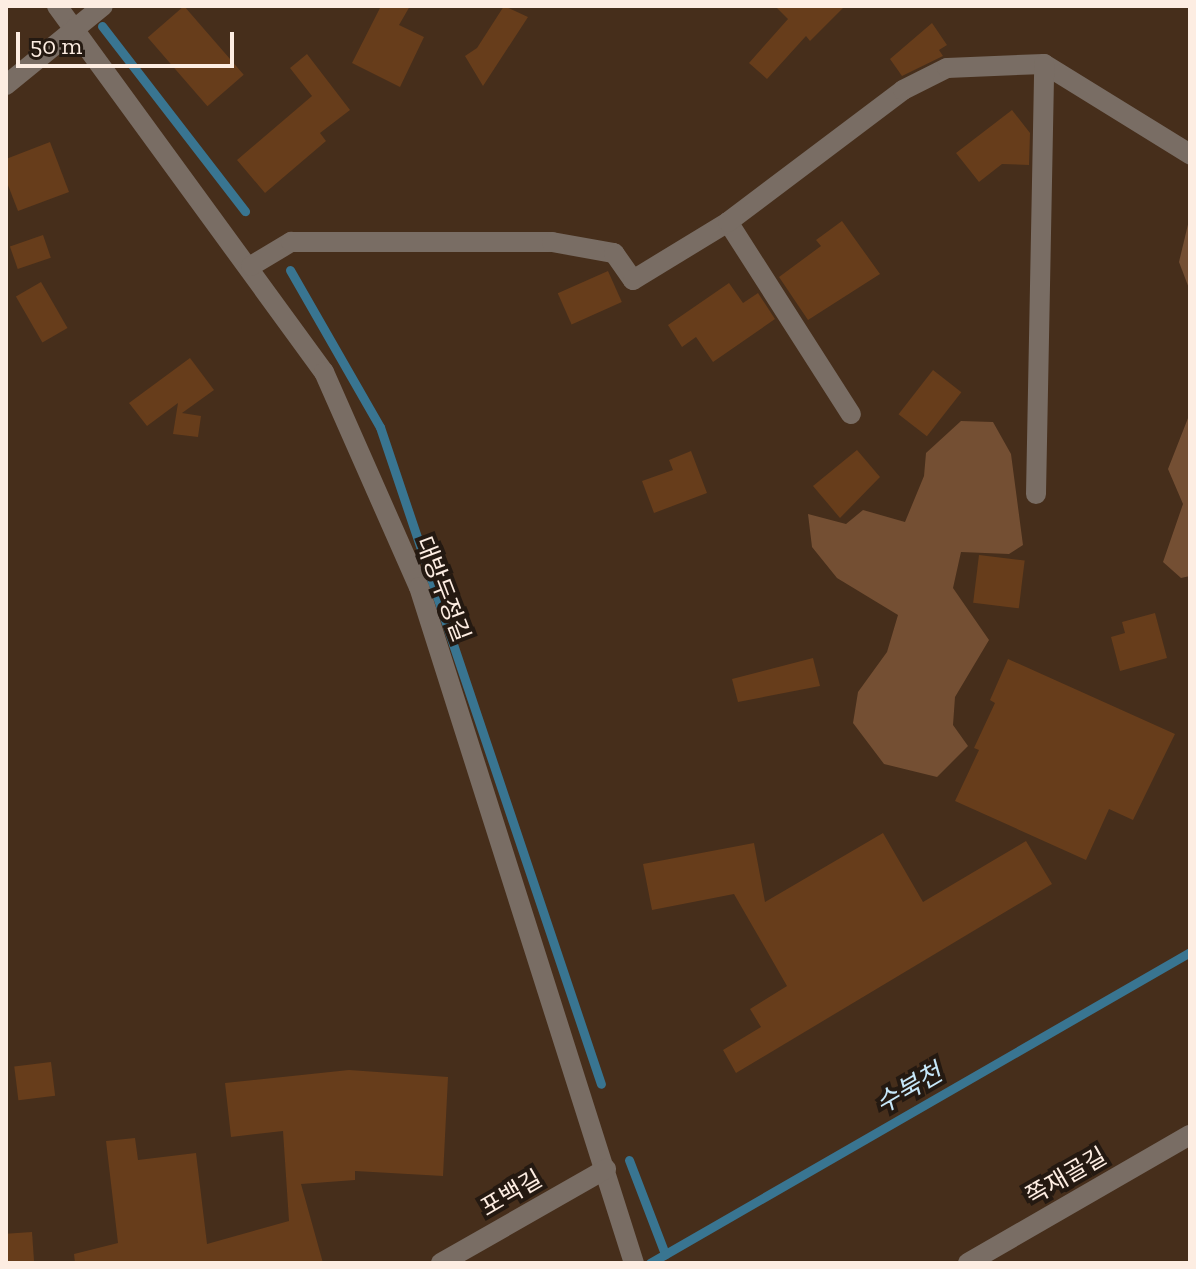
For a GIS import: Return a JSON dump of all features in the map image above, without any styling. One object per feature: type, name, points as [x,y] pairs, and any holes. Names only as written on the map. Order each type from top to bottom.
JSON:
[{"type":"street","name":"대방두정길","points":[[57,6],[251,266],[324,372],[419,587],[634,1263]]},
{"type":"street","points":[[6,85],[103,6]]},
{"type":"street","points":[[251,266],[291,242],[552,242],[614,253],[633,280],[728,222],[925,79],[947,68],[1044,64],[1190,154]]},
{"type":"street","points":[[1036,494],[1044,64]]},
{"type":"street","points":[[728,222],[851,414]]},
{"type":"street","name":"쪽재골길","points":[[968,1263],[1190,1135]]},
{"type":"street","name":"포백길","points":[[441,1263],[606,1169]]},
{"type":"shaded area","points":[[1190,216],[1190,291],[1179,262]]},
{"type":"shaded area","points":[[1190,413],[1190,576],[1181,578],[1163,562],[1183,504],[1168,469]]},
{"type":"shaded area","points":[[961,421],[993,422],[1011,454],[1023,545],[1009,554],[961,552],[953,588],[989,640],[955,697],[953,725],[968,746],[937,777],[884,764],[853,723],[858,692],[887,652],[898,615],[837,578],[812,547],[808,514],[846,524],[863,510],[905,522],[924,476],[926,453]]},
{"type":"building","points":[[184,6],[244,75],[207,106],[148,37]]},
{"type":"building","points":[[381,6],[410,6],[399,25],[424,37],[400,87],[352,63]]},
{"type":"building","points":[[504,6],[528,17],[483,86],[465,56],[477,48]]},
{"type":"building","points":[[775,6],[845,6],[810,41],[806,36],[767,79],[749,63],[788,19]]},
{"type":"building","points":[[932,23],[947,45],[939,50],[943,56],[902,76],[890,59]]},
{"type":"building","points":[[307,54],[350,110],[320,133],[326,141],[265,193],[237,160],[312,96],[290,68]]},
{"type":"building","points":[[1012,110],[1030,133],[1029,165],[1002,164],[979,182],[956,153]]},
{"type":"building","points":[[50,142],[69,192],[18,211],[6,180],[6,159]]},
{"type":"building","points":[[842,221],[880,274],[808,320],[779,277],[821,246],[816,240]]},
{"type":"building","points":[[43,235],[51,258],[18,269],[10,246]]},
{"type":"building","points":[[608,271],[622,302],[572,324],[558,293]]},
{"type":"building","points":[[41,282],[67,328],[42,342],[16,296]]},
{"type":"building","points":[[729,283],[743,303],[758,293],[775,319],[713,362],[696,337],[682,347],[668,325]]},
{"type":"building","points":[[190,358],[214,390],[182,413],[201,416],[198,437],[173,434],[178,403],[147,426],[129,403]]},
{"type":"building","points":[[933,370],[961,392],[927,436],[899,414]]},
{"type":"building","points":[[857,450],[880,477],[840,518],[813,486]]},
{"type":"building","points":[[691,451],[707,493],[654,513],[642,481],[673,470],[669,460]]},
{"type":"building","points":[[979,555],[1025,561],[1019,608],[973,603]]},
{"type":"building","points":[[1155,613],[1167,658],[1120,671],[1111,637],[1125,633],[1122,622]]},
{"type":"building","points":[[813,658],[820,686],[738,702],[732,679]]},
{"type":"building","points":[[1008,659],[1175,734],[1133,820],[1109,809],[1086,860],[955,801],[979,750],[974,748],[995,703],[990,700]]},
{"type":"building","points":[[883,833],[923,902],[1026,841],[1052,884],[736,1073],[723,1050],[761,1027],[750,1009],[787,986],[734,894],[652,910],[643,864],[754,843],[765,902]]},
{"type":"building","points":[[51,1062],[55,1096],[18,1100],[14,1067]]},
{"type":"building","points":[[349,1070],[448,1077],[443,1176],[355,1171],[355,1180],[301,1184],[323,1263],[75,1263],[74,1254],[118,1243],[106,1141],[135,1138],[138,1160],[196,1153],[207,1244],[289,1221],[283,1131],[231,1137],[225,1083]]},
{"type":"building","points":[[32,1232],[34,1263],[8,1263],[6,1234]]},
{"type":"waterway","points":[[102,26],[245,211]]},
{"type":"waterway","points":[[290,270],[380,427],[601,1084]]},
{"type":"waterway","name":"수북천","points":[[650,1263],[1190,952]]},
{"type":"waterway","points":[[629,1160],[665,1254]]}]
